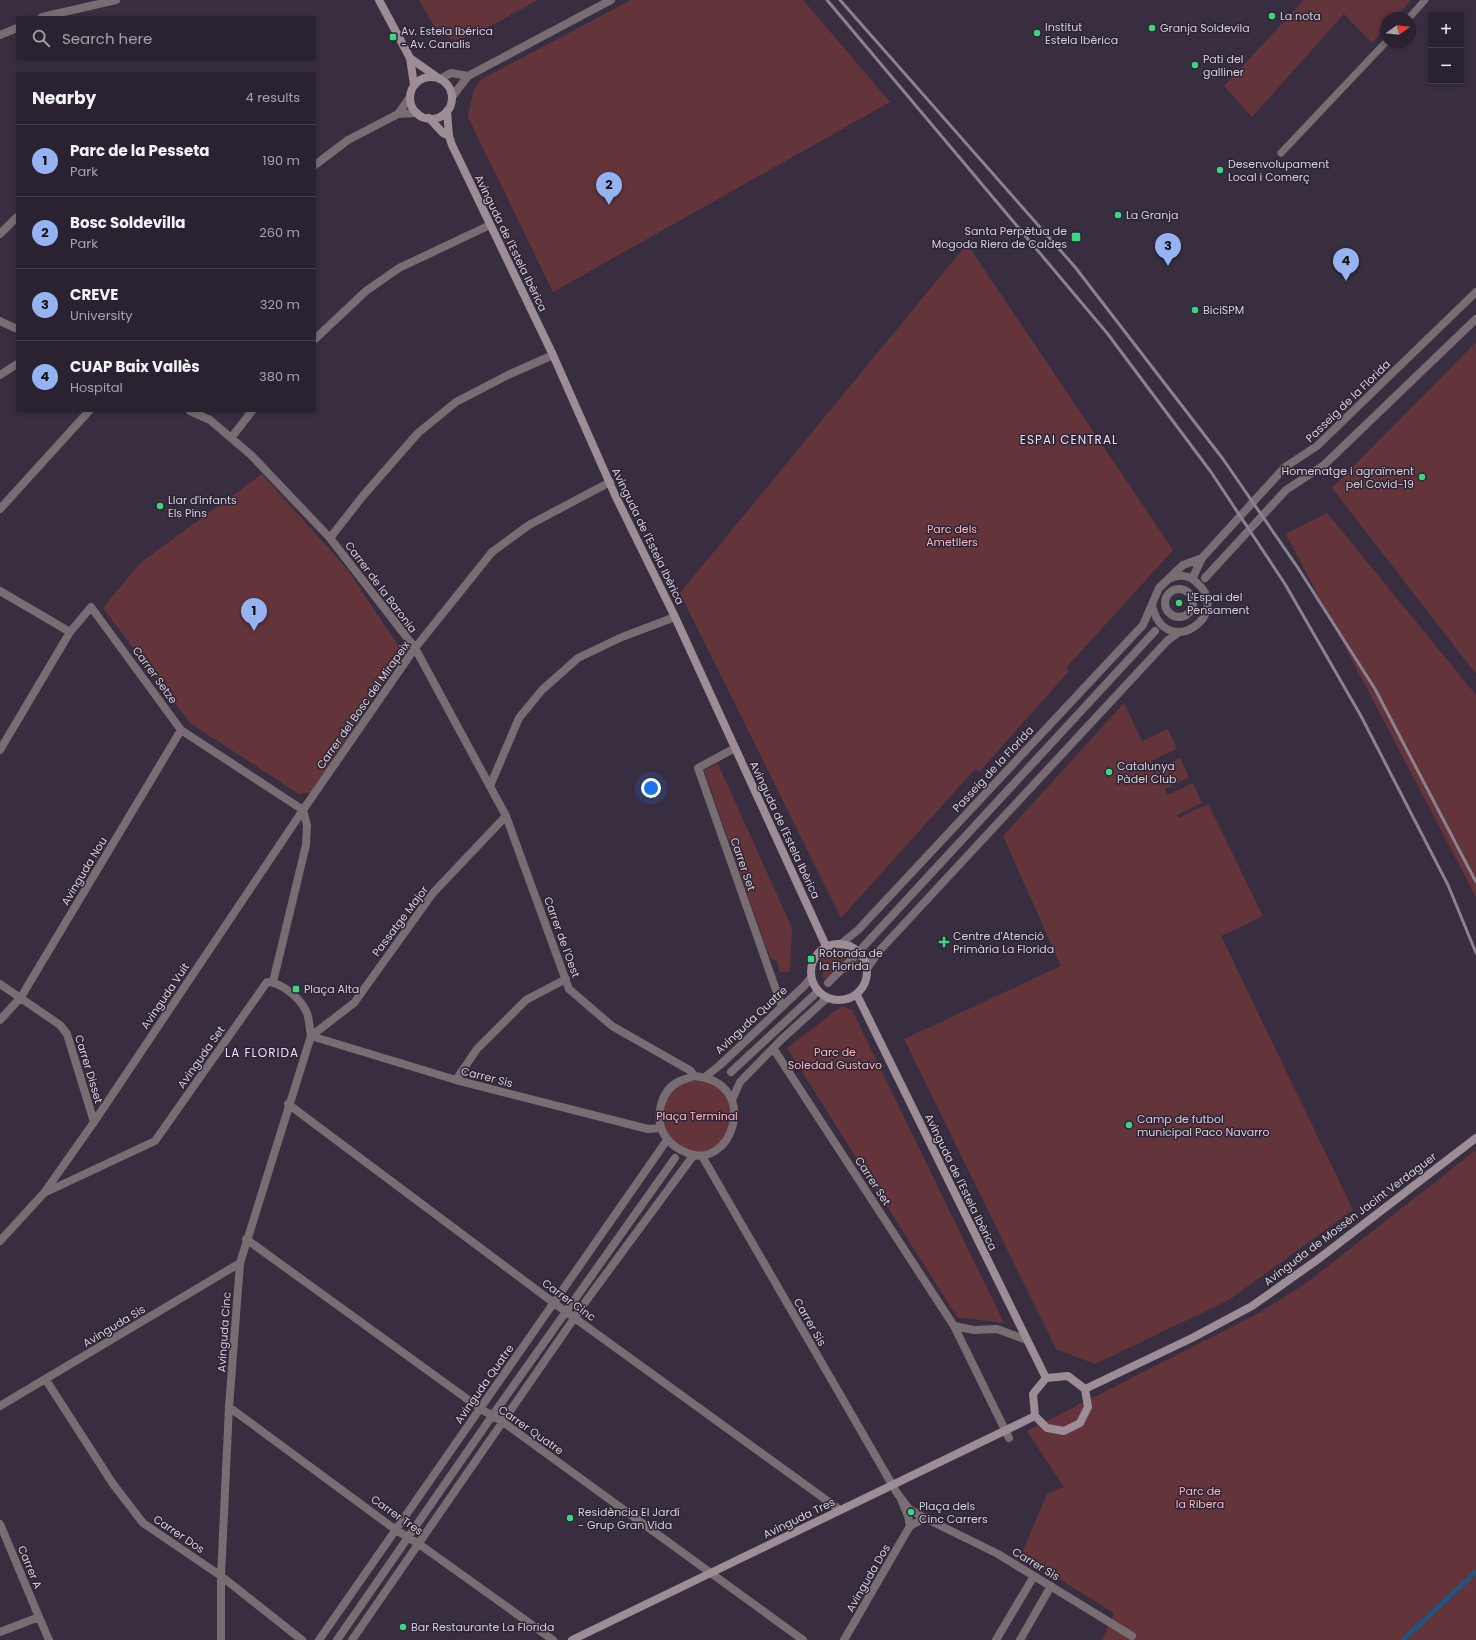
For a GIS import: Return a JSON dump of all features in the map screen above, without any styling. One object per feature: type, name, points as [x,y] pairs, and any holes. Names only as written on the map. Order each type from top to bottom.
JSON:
[{"type":"main road","points":[[379,0],[410,58],[414,85],[410,97],[411,103],[418,113],[429,118],[442,115],[447,111],[452,97],[447,85],[410,58]]},
{"type":"main road","points":[[414,85],[425,78],[438,78]]},
{"type":"main road","name":"Avinguda de l'Estela Ibèrica","points":[[447,111],[449,136],[553,355],[610,482],[675,617],[826,946]]},
{"type":"main road","name":"Avinguda de l'Estela Ibèrica","points":[[429,118],[443,133],[449,136]]},
{"type":"main road","points":[[842,943],[852,946],[859,951],[868,967],[864,986],[857,995],[845,1000],[836,1000],[827,998],[819,991],[811,978],[811,965],[815,956],[826,946],[842,943]]},
{"type":"main road","name":"Avinguda de l'Estela Ibèrica","points":[[857,995],[1046,1378]]},
{"type":"main road","name":"Avinguda de Mossèn Jacint Verdaguer","points":[[1085,1389],[1192,1338],[1252,1306],[1317,1260],[1476,1138]]},
{"type":"main road","points":[[1068,1376],[1085,1389],[1088,1407],[1080,1423],[1064,1431],[1047,1428],[1035,1416],[1033,1394],[1046,1378],[1068,1376]]},
{"type":"main road","name":"Avinguda Tres","points":[[572,1640],[892,1484],[1007,1434],[1035,1416]]},
{"type":"street","points":[[46,16],[116,0]]},
{"type":"street","points":[[452,97],[468,76],[611,0]]},
{"type":"street","points":[[0,35],[16,28]]},
{"type":"street","points":[[438,78],[451,73],[468,76]]},
{"type":"street","points":[[398,114],[410,97]]},
{"type":"street","points":[[316,164],[348,140],[398,114],[418,113]]},
{"type":"street","points":[[0,234],[16,218]]},
{"type":"street","points":[[316,338],[366,291],[399,268],[490,225]]},
{"type":"street","name":"Passeig de la Florida","points":[[1192,579],[1202,558],[1285,467],[1317,446],[1476,292]]},
{"type":"street","points":[[1205,578],[1286,490],[1324,465],[1476,319]]},
{"type":"street","points":[[0,321],[16,329]]},
{"type":"street","points":[[330,538],[362,497],[418,433],[456,402],[508,375],[553,355]]},
{"type":"street","points":[[0,375],[16,365]]},
{"type":"street","points":[[0,509],[87,412]]},
{"type":"street","name":"Carrer de la Baronia","points":[[192,412],[210,420],[251,455],[330,538],[415,648],[506,816]]},
{"type":"street","points":[[231,438],[251,412]]},
{"type":"street","name":"Carrer del Bosc del Mirapeix","points":[[303,810],[415,648],[492,552],[529,525],[610,482]]},
{"type":"street","name":"Passeig de la Florida","points":[[842,943],[858,930],[1143,624],[1155,595],[1165,582],[1183,565],[1202,558]]},
{"type":"street","points":[[1152,605],[1155,616],[1160,624],[1169,630],[1179,632],[1189,630],[1200,624],[1206,614],[1208,602],[1205,592],[1192,579],[1180,576],[1173,577],[1165,582]]},
{"type":"street","points":[[1178,589],[1191,592],[1192,604],[1188,614],[1179,617],[1168,616],[1165,606],[1168,594],[1178,589]]},
{"type":"street","points":[[0,591],[70,632],[0,750]]},
{"type":"street","name":"Carrer Setze","points":[[70,632],[91,607],[181,730],[303,810]]},
{"type":"street","points":[[490,786],[519,718],[542,690],[578,658],[622,637],[675,617]]},
{"type":"street","points":[[863,947],[1155,630]]},
{"type":"street","points":[[868,967],[880,949],[1167,641],[1179,632]]},
{"type":"street","name":"Avinguda Nou","points":[[0,1020],[21,997],[181,730]]},
{"type":"street","name":"Carrer Set","points":[[735,748],[698,768],[782,1007]]},
{"type":"street","points":[[303,810],[307,825],[306,845],[273,982],[293,994],[306,1011],[311,1036]]},
{"type":"street","name":"Avinguda Vuit","points":[[44,1193],[94,1122],[303,810]]},
{"type":"street","name":"Carrer de l'Oest","points":[[506,816],[569,989],[612,1026],[691,1071],[694,1076]]},
{"type":"street","name":"Passatge Major","points":[[311,1036],[354,1002],[433,893],[506,816]]},
{"type":"street","points":[[828,983],[853,958]]},
{"type":"street","name":"Avinguda Quatre","points":[[705,1077],[782,1007],[811,978]]},
{"type":"street","points":[[456,1080],[477,1049],[526,1000],[566,979]]},
{"type":"street","name":"Avinguda Set","points":[[0,1241],[44,1193],[155,1141],[267,982],[273,982]]},
{"type":"street","name":"Carrer Disset","points":[[0,984],[60,1025],[67,1034],[94,1122]]},
{"type":"street","points":[[731,1072],[814,995]]},
{"type":"street","points":[[732,1100],[740,1082],[773,1048],[827,998]]},
{"type":"street","name":"Carrer Sis","points":[[311,1036],[456,1080],[648,1129],[660,1128]]},
{"type":"street","name":"Avinguda Cinc","points":[[220,1640],[221,1576],[229,1407],[240,1263],[288,1104],[311,1036]]},
{"type":"street","name":"Carrer Set","points":[[773,1048],[954,1326],[1007,1434]]},
{"type":"street","points":[[694,1076],[705,1077],[721,1085],[732,1100],[736,1116],[733,1128],[725,1142],[715,1150],[702,1156],[693,1156],[667,1140],[660,1128],[659,1112],[666,1093],[679,1081],[694,1076]]},
{"type":"street","name":"Carrer Cinc","points":[[288,1104],[554,1303],[840,1510]]},
{"type":"street","name":"Avinguda Quatre","points":[[319,1640],[667,1140]]},
{"type":"street","points":[[352,1640],[575,1317],[693,1156]]},
{"type":"street","name":"Carrer Sis","points":[[702,1156],[892,1484],[908,1516],[910,1526]]},
{"type":"street","points":[[338,1640],[492,1416],[675,1158]]},
{"type":"street","name":"Carrer Quatre","points":[[246,1239],[481,1409],[503,1422],[802,1640]]},
{"type":"street","name":"Avinguda Sis","points":[[0,1406],[46,1380],[240,1263]]},
{"type":"street","points":[[954,1326],[974,1330],[997,1329],[1027,1340]]},
{"type":"street","name":"Carrer Dos","points":[[46,1380],[113,1484],[143,1523],[221,1576],[302,1640]]},
{"type":"street","name":"Carrer Tres","points":[[229,1407],[396,1530],[419,1544],[553,1640]]},
{"type":"street","name":"Carrer Sis","points":[[900,1499],[909,1509],[998,1554],[1132,1636]]},
{"type":"street","points":[[910,1526],[925,1518]]},
{"type":"street","name":"Carrer A","points":[[0,1524],[49,1640]]},
{"type":"street","name":"Avinguda Dos","points":[[844,1640],[910,1526]]},
{"type":"street","points":[[996,1640],[1034,1576]]},
{"type":"street","points":[[1020,1640],[1051,1586]]},
{"type":"street","points":[[0,1632],[39,1617]]},
{"type":"lane","points":[[1414,12],[1425,0]]},
{"type":"lane","points":[[1281,153],[1380,48]]},
{"type":"green space","points":[[419,0],[538,0],[477,33],[456,40],[439,35]]},
{"type":"green space","points":[[631,0],[803,0],[890,102],[553,292],[468,117],[473,92],[480,80]]},
{"type":"green space","points":[[1304,0],[1411,0],[1400,12],[1380,12],[1380,34],[1372,43],[1344,14],[1252,117],[1224,86]]},
{"type":"green space","name":"Parc dels Ametllers","points":[[967,244],[1173,550],[1066,668],[1069,671],[979,772],[975,769],[841,918],[680,593]]},
{"type":"green space","points":[[1476,342],[1476,674],[1332,488]]},
{"type":"green space","points":[[262,474],[347,569],[403,653],[312,792],[299,794],[190,723],[103,608],[140,563]]},
{"type":"green space","points":[[1327,513],[1476,695],[1476,897],[1286,534]]},
{"type":"green space","name":"Camp de futbol municipal Paco Navarro","points":[[1124,703],[1142,741],[1168,729],[1177,749],[1151,761],[1156,769],[1180,758],[1189,777],[1165,789],[1167,795],[1193,783],[1202,803],[1177,815],[1178,818],[1208,804],[1263,916],[1221,936],[1353,1210],[1229,1300],[1095,1364],[1056,1349],[904,1039],[1061,966],[1003,836]]},
{"type":"green space","points":[[718,764],[792,928],[790,972],[780,972],[777,961],[770,958],[704,770]]},
{"type":"green space","points":[[835,943],[847,944],[851,946],[859,953],[868,967],[823,979],[823,964],[815,956],[826,946]]},
{"type":"green space","name":"Parc de Soledad Gustavo","points":[[842,1006],[852,1010],[1004,1323],[957,1317],[787,1048]]},
{"type":"green space","name":"Plaça Terminal","points":[[694,1076],[721,1085],[735,1116],[725,1142],[702,1156],[681,1150],[660,1128],[666,1093]]},
{"type":"green space","name":"Parc de la Ribera","points":[[1476,1150],[1476,1640],[1102,1640],[1114,1613],[1021,1555],[1047,1494],[1064,1487],[1027,1431],[1262,1311],[1305,1284]]},
{"type":"waterway","points":[[1403,1640],[1476,1572]]},
{"type":"railway","points":[[827,0],[1107,333],[1211,472],[1285,584],[1361,716],[1448,885],[1476,953]]},
{"type":"railway","points":[[840,0],[1075,267],[1223,459],[1298,568],[1375,689],[1476,882]]},
{"type":"place","name":"La nota","points":[[1272,16]]},
{"type":"place","name":"Granja Soldevila","points":[[1152,28]]},
{"type":"place","name":"Institut Estela Ibèrica","points":[[1037,33]]},
{"type":"place","name":"Av. Estela Ibérica - Av. Canalis","points":[[393,37]]},
{"type":"place","name":"Pati del galliner","points":[[1195,65]]},
{"type":"place","name":"Desenvolupament Local i Comerç","points":[[1220,170]]},
{"type":"place","name":"Bosc Soldevilla","points":[[609,205]]},
{"type":"place","name":"La Granja","points":[[1118,215]]},
{"type":"place","name":"Santa Perpètua de Mogoda Riera de Caldes","points":[[1076,237]]},
{"type":"place","name":"CREVE","points":[[1168,266]]},
{"type":"place","name":"CUAP Baix Vallès","points":[[1346,281]]},
{"type":"place","name":"BiciSPM","points":[[1195,310]]},
{"type":"place","name":"Homenatge i agraïment pel Covid-19","points":[[1422,477]]},
{"type":"place","name":"Llar d'infants Els Pins","points":[[160,506]]},
{"type":"place","name":"L'Espai del Pensament","points":[[1179,603]]},
{"type":"place","name":"Parc de la Pesseta","points":[[254,631]]},
{"type":"place","name":"Catalunya Pàdel Club","points":[[1109,772]]},
{"type":"place","name":"Centre d'Atenció Primària La Florida","points":[[944,942]]},
{"type":"place","name":"Rotonda de la Florida","points":[[811,959]]},
{"type":"place","name":"Plaça Alta","points":[[296,989]]},
{"type":"place","name":"Camp de futbol municipal Paco Navarro","points":[[1129,1125]]},
{"type":"place","name":"Plaça dels Cinc Carrers","points":[[911,1512]]},
{"type":"place","name":"Residència El Jardí - Grup Gran Vida","points":[[570,1518]]},
{"type":"place","name":"Bar Restaurante La Florida","points":[[403,1627]]},
{"type":"district","name":"ESPAI CENTRAL","points":[[1069,440]]},
{"type":"district","name":"LA FLORIDA","points":[[262,1053]]}]
